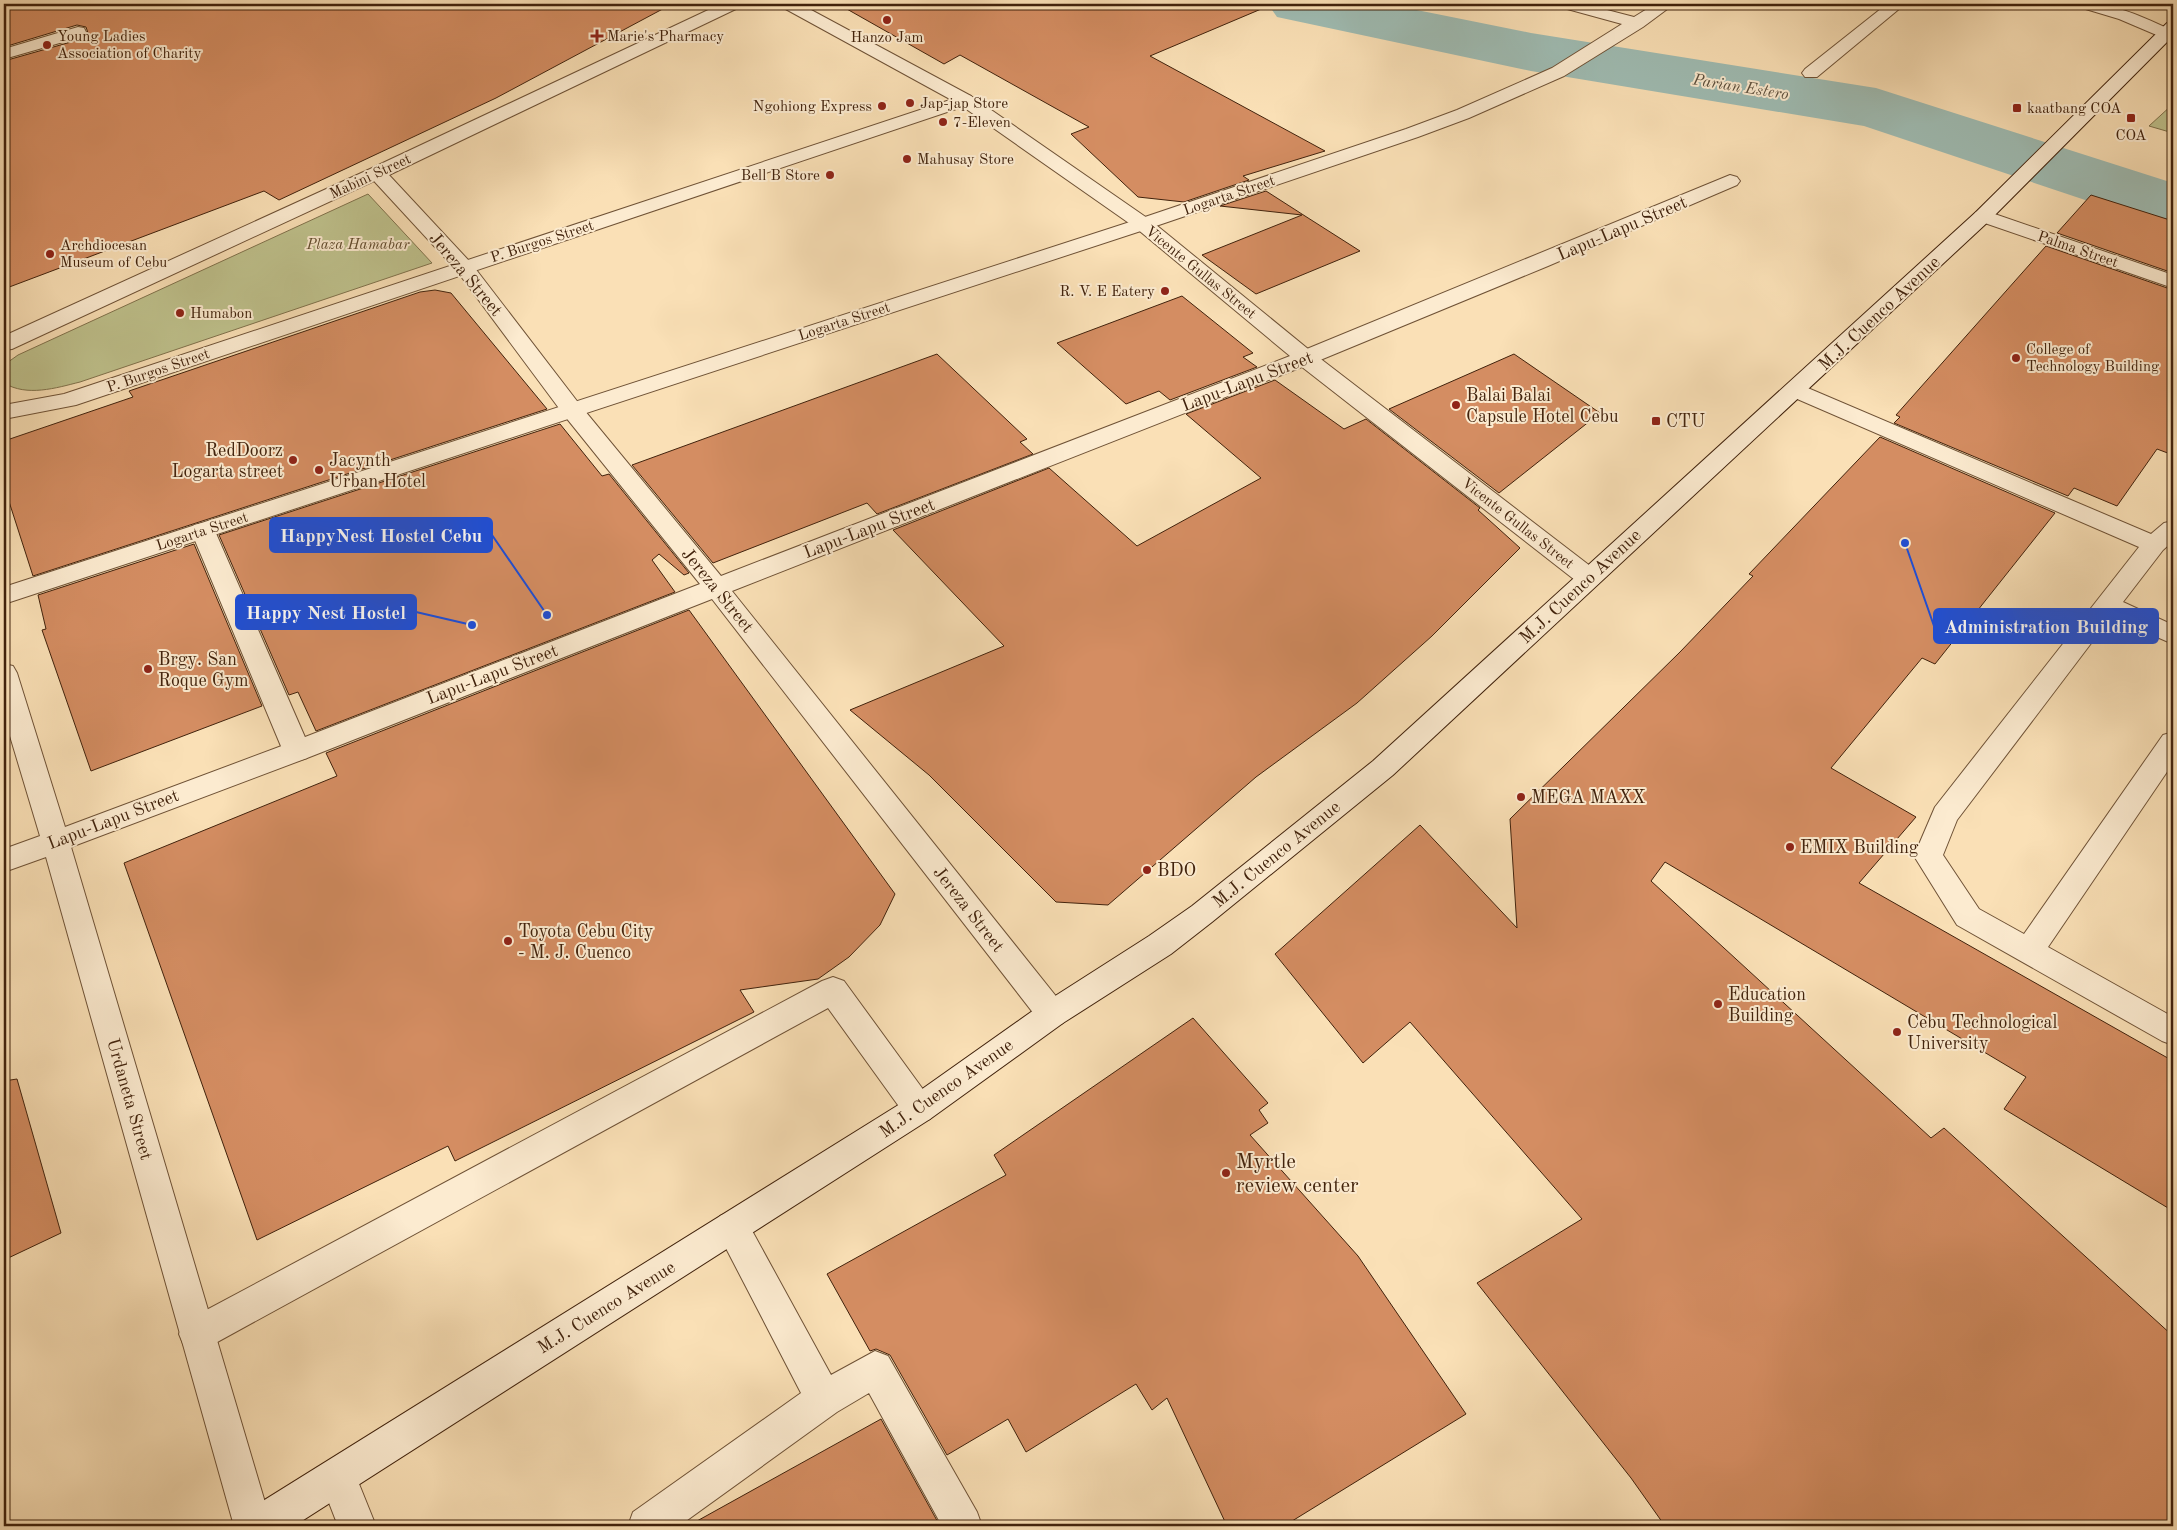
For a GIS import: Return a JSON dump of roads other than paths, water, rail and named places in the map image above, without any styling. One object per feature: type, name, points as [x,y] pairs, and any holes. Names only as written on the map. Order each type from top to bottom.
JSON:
[{"type":"street","name":"Mabini Street","points":[[4,344],[377,173],[734,4]]},
{"type":"street","name":"Vicente Gullas Street","points":[[788,4],[965,100],[1143,224],[1305,358],[1589,578]]},
{"type":"street","points":[[1566,4],[1637,23]]},
{"type":"street","name":"Logarta Street","points":[[4,596],[1143,224],[1412,133],[1463,114],[1558,72],[1666,4]]},
{"type":"street","points":[[1811,73],[1897,4]]},
{"type":"street","points":[[2085,4],[2171,33]]},
{"type":"street","points":[[4,54],[78,32]]},
{"type":"street","name":"M.J. Cuenco Avenue","points":[[259,1526],[919,1109],[1052,1014],[1160,945],[1202,914],[1383,768],[1983,216],[2043,155],[2171,33]]},
{"type":"street","name":"P. Burgos Street","points":[[4,412],[68,400],[965,100]]},
{"type":"street","name":"Jereza Street","points":[[377,173],[464,267],[572,410],[716,587],[1052,1014]]},
{"type":"street","name":"Lapu-Lapu Street","points":[[4,860],[296,750],[1305,358],[1541,262],[1730,181]]},
{"type":"street","name":"Palma Street","points":[[1983,216],[2173,282]]},
{"type":"street","points":[[1796,390],[2164,536],[1945,815],[1928,856],[1968,917],[2173,1032]]},
{"type":"street","points":[[203,530],[296,750]]},
{"type":"street","points":[[2108,605],[2173,635]]},
{"type":"street","name":"Urdaneta Street","points":[[4,673],[56,840],[253,1526]]},
{"type":"street","points":[[2028,952],[2173,742]]},
{"type":"street","points":[[197,1334],[833,990],[919,1109]]},
{"type":"street","points":[[732,1227],[824,1399]]},
{"type":"street","points":[[647,1526],[824,1399],[875,1369],[963,1526]]},
{"type":"street","points":[[338,1477],[357,1526]]},
{"type":"waterway","name":"Parian Estero","points":[[1298,4],[1531,52],[1876,108],[2173,206]]},
{"type":"place","name":"Hanzo Jam","points":[[887,20]]},
{"type":"place","name":"Marie's Pharmacy","points":[[597,36]]},
{"type":"place","name":"Young Ladies Association of Charity","points":[[47,45]]},
{"type":"place","name":"Jap-jap Store","points":[[910,103]]},
{"type":"place","name":"Ngohiong Express","points":[[882,106]]},
{"type":"place","name":"kaatbang COA","points":[[2017,108]]},
{"type":"place","name":"COA","points":[[2131,118]]},
{"type":"place","name":"7-Eleven","points":[[943,122]]},
{"type":"place","name":"Mahusay Store","points":[[907,159]]},
{"type":"place","name":"Bell B Store","points":[[830,175]]},
{"type":"place","name":"Archdiocesan Museum of Cebu","points":[[50,254]]},
{"type":"place","name":"R. V. E Eatery","points":[[1165,291]]},
{"type":"place","name":"Humabon","points":[[180,313]]},
{"type":"place","name":"College of Technology Building","points":[[2016,358]]},
{"type":"place","name":"Balai Balai Capsule Hotel Cebu","points":[[1456,405]]},
{"type":"place","name":"CTU","points":[[1656,421]]},
{"type":"place","name":"RedDoorz Logarta street","points":[[293,460]]},
{"type":"place","name":"Jacynth Urban Hotel","points":[[319,470]]},
{"type":"place","name":"Administration Building","points":[[1905,543]]},
{"type":"place","name":"HappyNest Hostel Cebu","points":[[547,615]]},
{"type":"place","name":"Happy Nest Hostel","points":[[472,625]]},
{"type":"place","name":"Brgy. San Roque Gym","points":[[148,669]]},
{"type":"place","name":"MEGA MAXX","points":[[1521,797]]},
{"type":"place","name":"EMIX Building","points":[[1790,847]]},
{"type":"place","name":"BDO","points":[[1147,870]]},
{"type":"place","name":"Toyota Cebu City - M. J. Cuenco","points":[[508,941]]},
{"type":"place","name":"Education Building","points":[[1718,1004]]},
{"type":"place","name":"Cebu Technological University","points":[[1897,1032]]},
{"type":"place","name":"Myrtle review center","points":[[1226,1173]]},
{"type":"park label","name":"Plaza Hamabar","points":[[358,244]]}]
